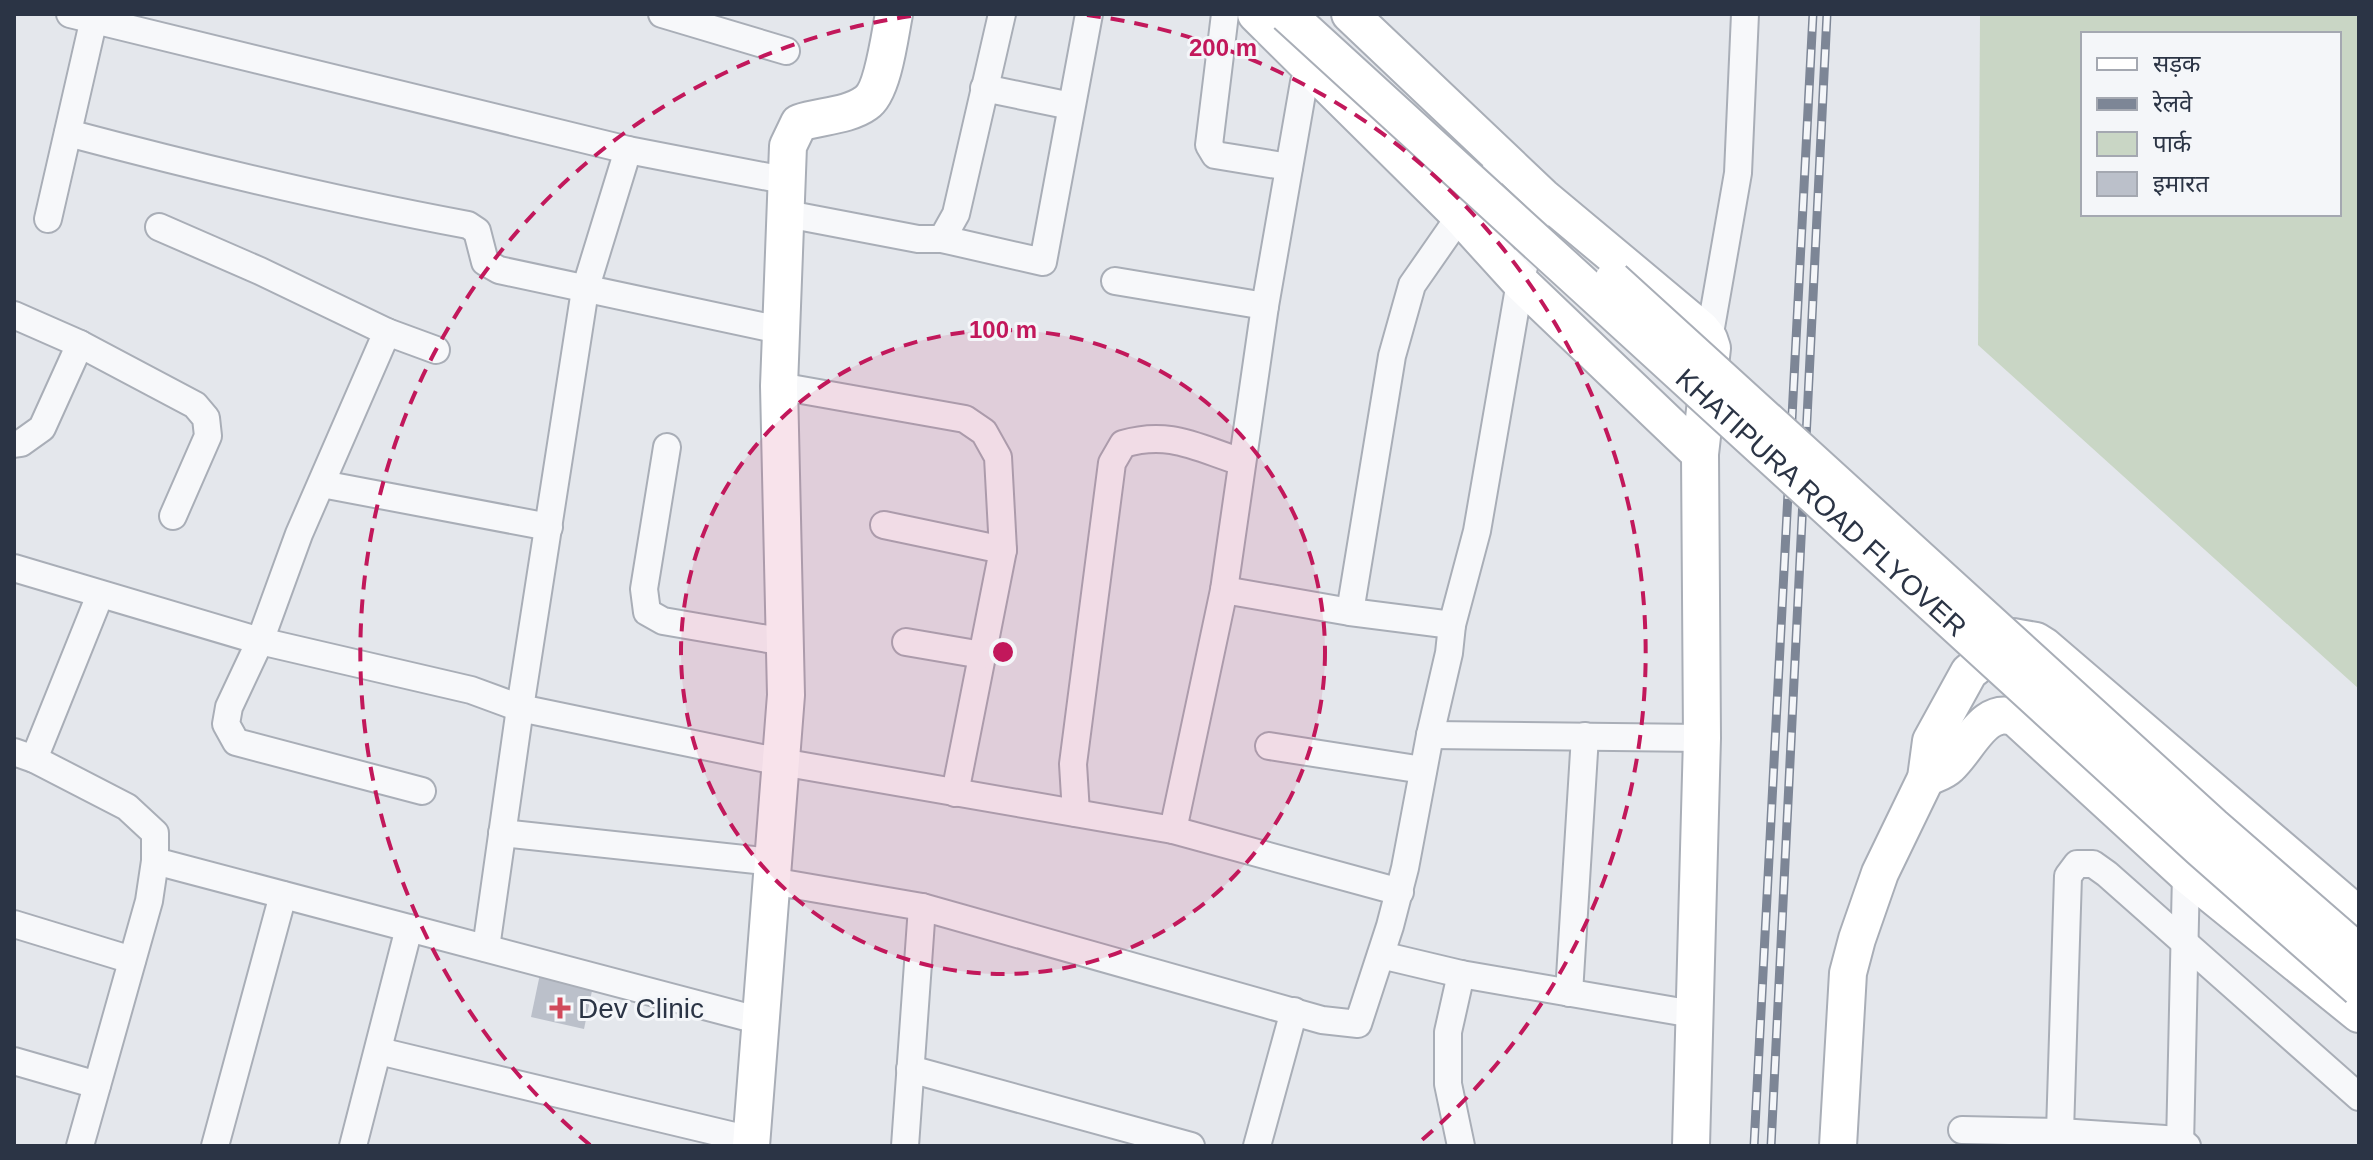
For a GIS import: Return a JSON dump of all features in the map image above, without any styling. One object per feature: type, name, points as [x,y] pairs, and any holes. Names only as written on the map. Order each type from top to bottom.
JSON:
[{"type":"street","points":[[662,14],[786,51]]},
{"type":"street","points":[[379,1051],[751,1143],[786,695],[779,386],[788,146],[799,123],[867,103],[876,91],[894,14]]},
{"type":"street","points":[[942,239],[956,214],[1002,14]]},
{"type":"street","points":[[48,219],[68,133],[86,16],[628,150],[918,239],[942,239],[1043,262],[1089,14]]},
{"type":"street","points":[[1225,14],[1209,145],[1215,155],[1289,167]]},
{"type":"street","points":[[1256,14],[1460,216],[1520,282],[1700,454]]},
{"type":"street","name":"KHATIPURA ROAD FLYOVER","points":[[1287,14],[2155,808],[2359,988]]},
{"type":"street","name":"KHATIPURA ROAD FLYOVER","points":[[1323,14],[2213,826],[2359,953]]},
{"type":"street","points":[[1691,1146],[1702,738],[1700,454],[1712,358],[1709,339],[1738,173],[1745,14]]},
{"type":"street","points":[[1367,20],[1543,197],[1709,339]]},
{"type":"street","points":[[1173,830],[1224,590],[1265,306],[1304,82],[1312,68]]},
{"type":"street","points":[[984,88],[1071,106]]},
{"type":"street","points":[[68,133],[366,206],[468,225],[477,231],[485,262],[499,270],[780,330]]},
{"type":"street","points":[[486,948],[585,290],[628,150]]},
{"type":"street","points":[[1350,612],[1392,356],[1412,285],[1504,160]]},
{"type":"street","points":[[502,833],[772,872],[922,907],[1322,1020],[1358,1024],[1400,892],[1449,653],[1452,625],[1477,531],[1520,282],[1543,197]]},
{"type":"street","points":[[159,227],[387,332],[436,350]]},
{"type":"street","points":[[1115,281],[1265,306]]},
{"type":"street","points":[[14,315],[80,344],[195,405],[206,418],[208,436],[173,516]]},
{"type":"street","points":[[387,332],[299,534],[260,641],[229,707],[226,724],[236,742],[422,791]]},
{"type":"street","points":[[14,444],[21,443],[42,428],[80,344]]},
{"type":"street","points":[[779,386],[965,419],[984,432],[998,457],[1003,550],[955,793]]},
{"type":"street","points":[[1076,813],[1073,764],[1112,463],[1123,444],[1166,437],[1242,462]]},
{"type":"street","points":[[667,447],[644,589],[647,612],[663,621],[785,642]]},
{"type":"street","points":[[322,484],[549,527]]},
{"type":"street","points":[[884,525],[1003,550]]},
{"type":"street","points":[[14,568],[260,641],[471,690],[520,708],[781,762],[1173,830],[1400,892]]},
{"type":"street","points":[[1224,590],[1350,612],[1452,625]]},
{"type":"street","points":[[80,1146],[149,901],[155,861],[155,833],[127,807],[24,756],[100,595]]},
{"type":"street","points":[[1838,1146],[1848,973],[1880,873],[1926,778],[1931,741],[1969,672],[2013,637],[2036,641],[2359,916]]},
{"type":"street","points":[[906,642],[982,655]]},
{"type":"street","points":[[1926,778],[1947,769],[1988,719],[2000,714],[2011,716],[2186,874],[2359,1014]]},
{"type":"street","points":[[1430,735],[1702,738]]},
{"type":"street","points":[[1569,993],[1585,736]]},
{"type":"street","points":[[1269,746],[1423,770]]},
{"type":"street","points":[[155,861],[761,1021]]},
{"type":"street","points":[[2060,1132],[2068,876],[2077,864],[2093,864],[2107,874],[2359,1097]]},
{"type":"street","points":[[1962,1130],[2060,1132],[2183,1144],[2186,874]]},
{"type":"street","points":[[215,1146],[283,895]]},
{"type":"street","points":[[905,1146],[922,907]]},
{"type":"street","points":[[14,924],[132,960]]},
{"type":"street","points":[[353,1146],[409,928]]},
{"type":"street","points":[[1381,955],[1461,974],[1693,1014]]},
{"type":"street","points":[[1461,974],[1448,1032],[1448,1084],[1461,1146]]},
{"type":"street","points":[[1257,1146],[1294,1011]]},
{"type":"street","points":[[14,1061],[97,1085]]},
{"type":"street","points":[[910,1069],[1191,1146]]},
{"type":"green space","points":[[1980,14],[2359,14],[2359,689],[1978,345]]},
{"type":"building","points":[[540,974],[593,986],[584,1029],[531,1017]]},
{"type":"railway","points":[[1754,1146],[1813,14]]},
{"type":"railway","points":[[1771,1146],[1827,14]]},
{"type":"place","name":"Dev Clinic","points":[[560,1008]]}]
